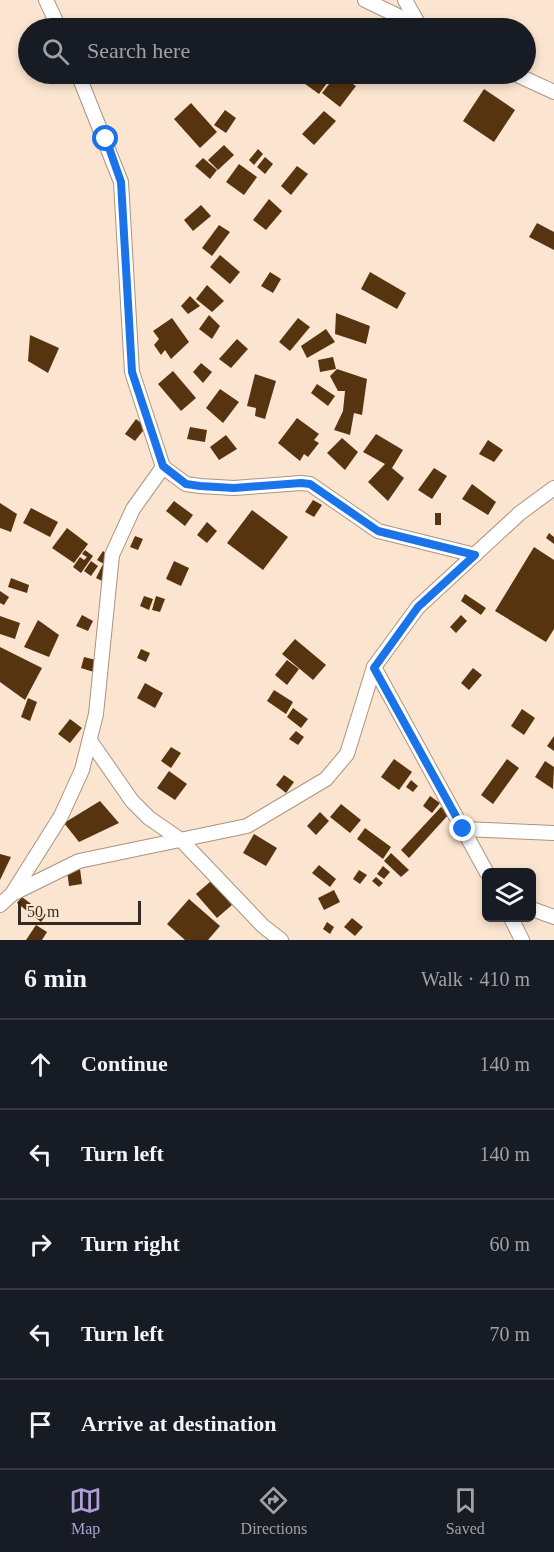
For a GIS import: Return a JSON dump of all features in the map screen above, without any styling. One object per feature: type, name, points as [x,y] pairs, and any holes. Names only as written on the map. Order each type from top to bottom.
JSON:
[{"type":"street","points":[[46,0],[54,18]]},
{"type":"street","points":[[366,0],[402,18]]},
{"type":"street","points":[[405,0],[416,18]]},
{"type":"street","points":[[82,84],[121,182],[132,372],[163,466],[186,484],[200,486],[234,488],[310,484],[378,531],[475,555]]},
{"type":"street","points":[[536,84],[554,92]]},
{"type":"street","points":[[0,905],[12,894],[61,816],[82,770],[91,742],[96,714],[112,555],[133,509],[163,466]]},
{"type":"street","points":[[12,894],[80,861],[247,826],[326,779],[347,754],[374,668],[418,607],[520,513],[554,488]]},
{"type":"street","points":[[374,668],[484,868]]},
{"type":"street","points":[[91,742],[132,801],[149,818],[181,840],[263,926],[281,940]]},
{"type":"street","points":[[463,829],[554,833]]},
{"type":"street","points":[[536,911],[554,917]]},
{"type":"street","points":[[513,922],[522,940]]},
{"type":"building","points":[[305,84],[326,84],[319,94]]},
{"type":"building","points":[[329,84],[356,86],[340,107],[322,93]]},
{"type":"building","points":[[484,89],[515,110],[494,142],[463,121]]},
{"type":"building","points":[[191,103],[217,132],[200,148],[174,119]]},
{"type":"building","points":[[225,110],[236,118],[226,133],[214,125]]},
{"type":"building","points":[[324,111],[336,121],[314,145],[302,134]]},
{"type":"building","points":[[224,145],[234,155],[218,170],[208,160]]},
{"type":"building","points":[[258,149],[263,154],[254,165],[249,160]]},
{"type":"building","points":[[265,157],[273,164],[265,174],[257,167]]},
{"type":"building","points":[[203,158],[217,170],[210,179],[195,166]]},
{"type":"building","points":[[239,164],[257,177],[244,195],[226,182]]},
{"type":"building","points":[[297,166],[308,174],[291,195],[281,186]]},
{"type":"building","points":[[269,199],[282,211],[266,230],[253,220]]},
{"type":"building","points":[[201,205],[211,216],[193,231],[184,220]]},
{"type":"building","points":[[537,223],[554,232],[554,250],[529,237]]},
{"type":"building","points":[[219,225],[230,232],[212,256],[202,248]]},
{"type":"building","points":[[220,255],[240,272],[230,284],[210,267]]},
{"type":"building","points":[[270,272],[281,279],[273,293],[261,286]]},
{"type":"building","points":[[370,272],[406,293],[397,309],[361,289]]},
{"type":"building","points":[[207,285],[224,301],[212,312],[196,299]]},
{"type":"building","points":[[190,296],[200,306],[188,314],[181,306]]},
{"type":"building","points":[[336,313],[370,326],[366,344],[335,334]]},
{"type":"building","points":[[209,315],[220,326],[212,339],[199,329]]},
{"type":"building","points":[[172,318],[189,342],[171,359],[165,350],[161,355],[154,345],[159,339],[153,331]]},
{"type":"building","points":[[298,318],[310,327],[290,351],[279,342]]},
{"type":"building","points":[[326,329],[335,342],[307,358],[301,346]]},
{"type":"building","points":[[30,335],[59,348],[48,373],[28,361]]},
{"type":"building","points":[[237,339],[248,349],[231,368],[219,359]]},
{"type":"building","points":[[333,357],[336,369],[320,372],[318,360]]},
{"type":"building","points":[[201,363],[212,372],[203,383],[193,372]]},
{"type":"building","points":[[337,369],[367,379],[362,415],[354,413],[350,435],[334,430],[343,411],[345,391],[338,391],[330,376]]},
{"type":"building","points":[[173,371],[196,398],[181,411],[158,384]]},
{"type":"building","points":[[255,374],[276,381],[265,419],[255,416],[256,408],[247,406]]},
{"type":"building","points":[[317,384],[335,396],[328,406],[311,393]]},
{"type":"building","points":[[220,389],[239,402],[223,423],[206,408]]},
{"type":"building","points":[[297,418],[319,434],[314,440],[319,443],[308,457],[304,454],[300,461],[278,443]]},
{"type":"building","points":[[136,419],[146,427],[135,441],[125,434]]},
{"type":"building","points":[[190,427],[207,430],[205,442],[187,439]]},
{"type":"building","points":[[376,434],[403,450],[392,468],[404,478],[388,501],[368,482],[385,464],[363,452]]},
{"type":"building","points":[[226,435],[237,449],[219,460],[210,447]]},
{"type":"building","points":[[342,438],[358,452],[345,470],[327,453]]},
{"type":"building","points":[[488,440],[503,450],[494,462],[479,454]]},
{"type":"building","points":[[434,468],[447,476],[432,499],[418,490]]},
{"type":"building","points":[[472,484],[496,502],[488,515],[462,499]]},
{"type":"building","points":[[313,500],[322,505],[314,517],[305,512]]},
{"type":"building","points":[[174,501],[193,515],[185,526],[166,511]]},
{"type":"building","points":[[0,503],[17,514],[11,532],[0,528]]},
{"type":"building","points":[[31,508],[58,522],[50,537],[23,523]]},
{"type":"building","points":[[252,510],[288,537],[263,570],[227,543]]},
{"type":"building","points":[[435,513],[441,513],[441,525],[435,525]]},
{"type":"building","points":[[207,522],[217,531],[207,543],[197,535]]},
{"type":"building","points":[[67,528],[88,544],[74,563],[52,548]]},
{"type":"building","points":[[549,533],[554,537],[554,544],[546,538]]},
{"type":"building","points":[[135,536],[143,539],[138,550],[130,547]]},
{"type":"building","points":[[534,547],[554,560],[554,629],[546,642],[495,611]]},
{"type":"building","points":[[85,550],[93,556],[81,573],[73,567],[80,557],[84,560],[87,557],[82,554]]},
{"type":"building","points":[[103,551],[109,556],[104,564],[97,560]]},
{"type":"building","points":[[91,561],[98,566],[91,576],[84,571]]},
{"type":"building","points":[[174,561],[189,568],[181,586],[166,579]]},
{"type":"building","points":[[103,564],[115,569],[108,584],[96,578]]},
{"type":"building","points":[[11,578],[29,585],[27,593],[8,587]]},
{"type":"building","points":[[0,591],[9,597],[4,605],[0,603]]},
{"type":"building","points":[[465,594],[486,608],[481,615],[461,601]]},
{"type":"building","points":[[144,596],[153,599],[149,610],[140,606]]},
{"type":"building","points":[[156,596],[165,599],[160,612],[152,610]]},
{"type":"building","points":[[82,615],[93,621],[88,631],[76,626]]},
{"type":"building","points":[[461,615],[467,621],[456,633],[450,627]]},
{"type":"building","points":[[0,616],[20,623],[15,639],[0,634]]},
{"type":"building","points":[[38,620],[59,635],[49,657],[24,647]]},
{"type":"building","points":[[295,639],[326,665],[313,680],[282,654]]},
{"type":"building","points":[[0,647],[42,668],[25,700],[0,682]]},
{"type":"building","points":[[141,649],[150,653],[146,662],[137,658]]},
{"type":"building","points":[[84,657],[100,661],[97,673],[81,668]]},
{"type":"building","points":[[287,660],[299,669],[287,685],[275,675]]},
{"type":"building","points":[[473,668],[482,675],[469,690],[461,683]]},
{"type":"building","points":[[145,683],[163,693],[155,708],[137,698]]},
{"type":"building","points":[[274,690],[293,702],[286,714],[267,701]]},
{"type":"building","points":[[28,698],[37,702],[30,721],[21,717]]},
{"type":"building","points":[[293,708],[308,719],[301,728],[287,717]]},
{"type":"building","points":[[522,709],[535,718],[524,735],[511,726]]},
{"type":"building","points":[[70,719],[82,728],[70,743],[58,734]]},
{"type":"building","points":[[296,731],[304,737],[298,745],[289,739]]},
{"type":"building","points":[[554,736],[554,751],[547,746]]},
{"type":"building","points":[[171,747],[181,753],[171,768],[161,761]]},
{"type":"building","points":[[394,759],[412,772],[399,790],[381,777]]},
{"type":"building","points":[[507,759],[519,768],[493,804],[481,795]]},
{"type":"building","points":[[545,761],[554,767],[553,789],[535,777]]},
{"type":"building","points":[[169,771],[187,784],[175,800],[157,788]]},
{"type":"building","points":[[284,775],[294,782],[286,793],[276,785]]},
{"type":"building","points":[[411,780],[418,786],[413,792],[406,787]]},
{"type":"building","points":[[430,796],[440,803],[432,813],[423,806]]},
{"type":"building","points":[[100,801],[119,823],[79,842],[64,823]]},
{"type":"building","points":[[341,804],[361,820],[350,833],[330,817]]},
{"type":"building","points":[[441,807],[449,814],[409,858],[401,850]]},
{"type":"building","points":[[320,812],[329,821],[316,835],[307,826]]},
{"type":"building","points":[[365,828],[391,847],[383,859],[357,839]]},
{"type":"building","points":[[254,834],[277,848],[266,866],[243,853]]},
{"type":"building","points":[[391,853],[409,870],[401,877],[384,861]]},
{"type":"building","points":[[0,854],[11,857],[0,880]]},
{"type":"building","points":[[319,865],[336,879],[330,887],[312,873]]},
{"type":"building","points":[[383,866],[390,872],[384,879],[377,874]]},
{"type":"building","points":[[80,869],[82,884],[69,886],[67,870]]},
{"type":"building","points":[[359,870],[367,875],[360,884],[353,879]]},
{"type":"building","points":[[376,877],[383,883],[379,887],[372,881]]},
{"type":"building","points":[[211,881],[232,905],[217,918],[196,894]]},
{"type":"building","points":[[334,890],[340,902],[324,910],[318,898]]},
{"type":"building","points":[[22,897],[46,915],[41,922],[17,903]]},
{"type":"building","points":[[189,899],[220,926],[208,940],[185,940],[167,924]]},
{"type":"building","points":[[352,918],[363,927],[355,936],[344,927]]},
{"type":"building","points":[[327,922],[334,927],[330,934],[323,929]]},
{"type":"building","points":[[36,925],[47,932],[42,940],[26,940]]},
{"type":"route","points":[[106,139],[121,182],[132,372],[163,466],[186,484],[200,486],[234,488],[310,484],[378,531],[400,539],[475,555],[418,607],[374,668],[463,829]]}]
